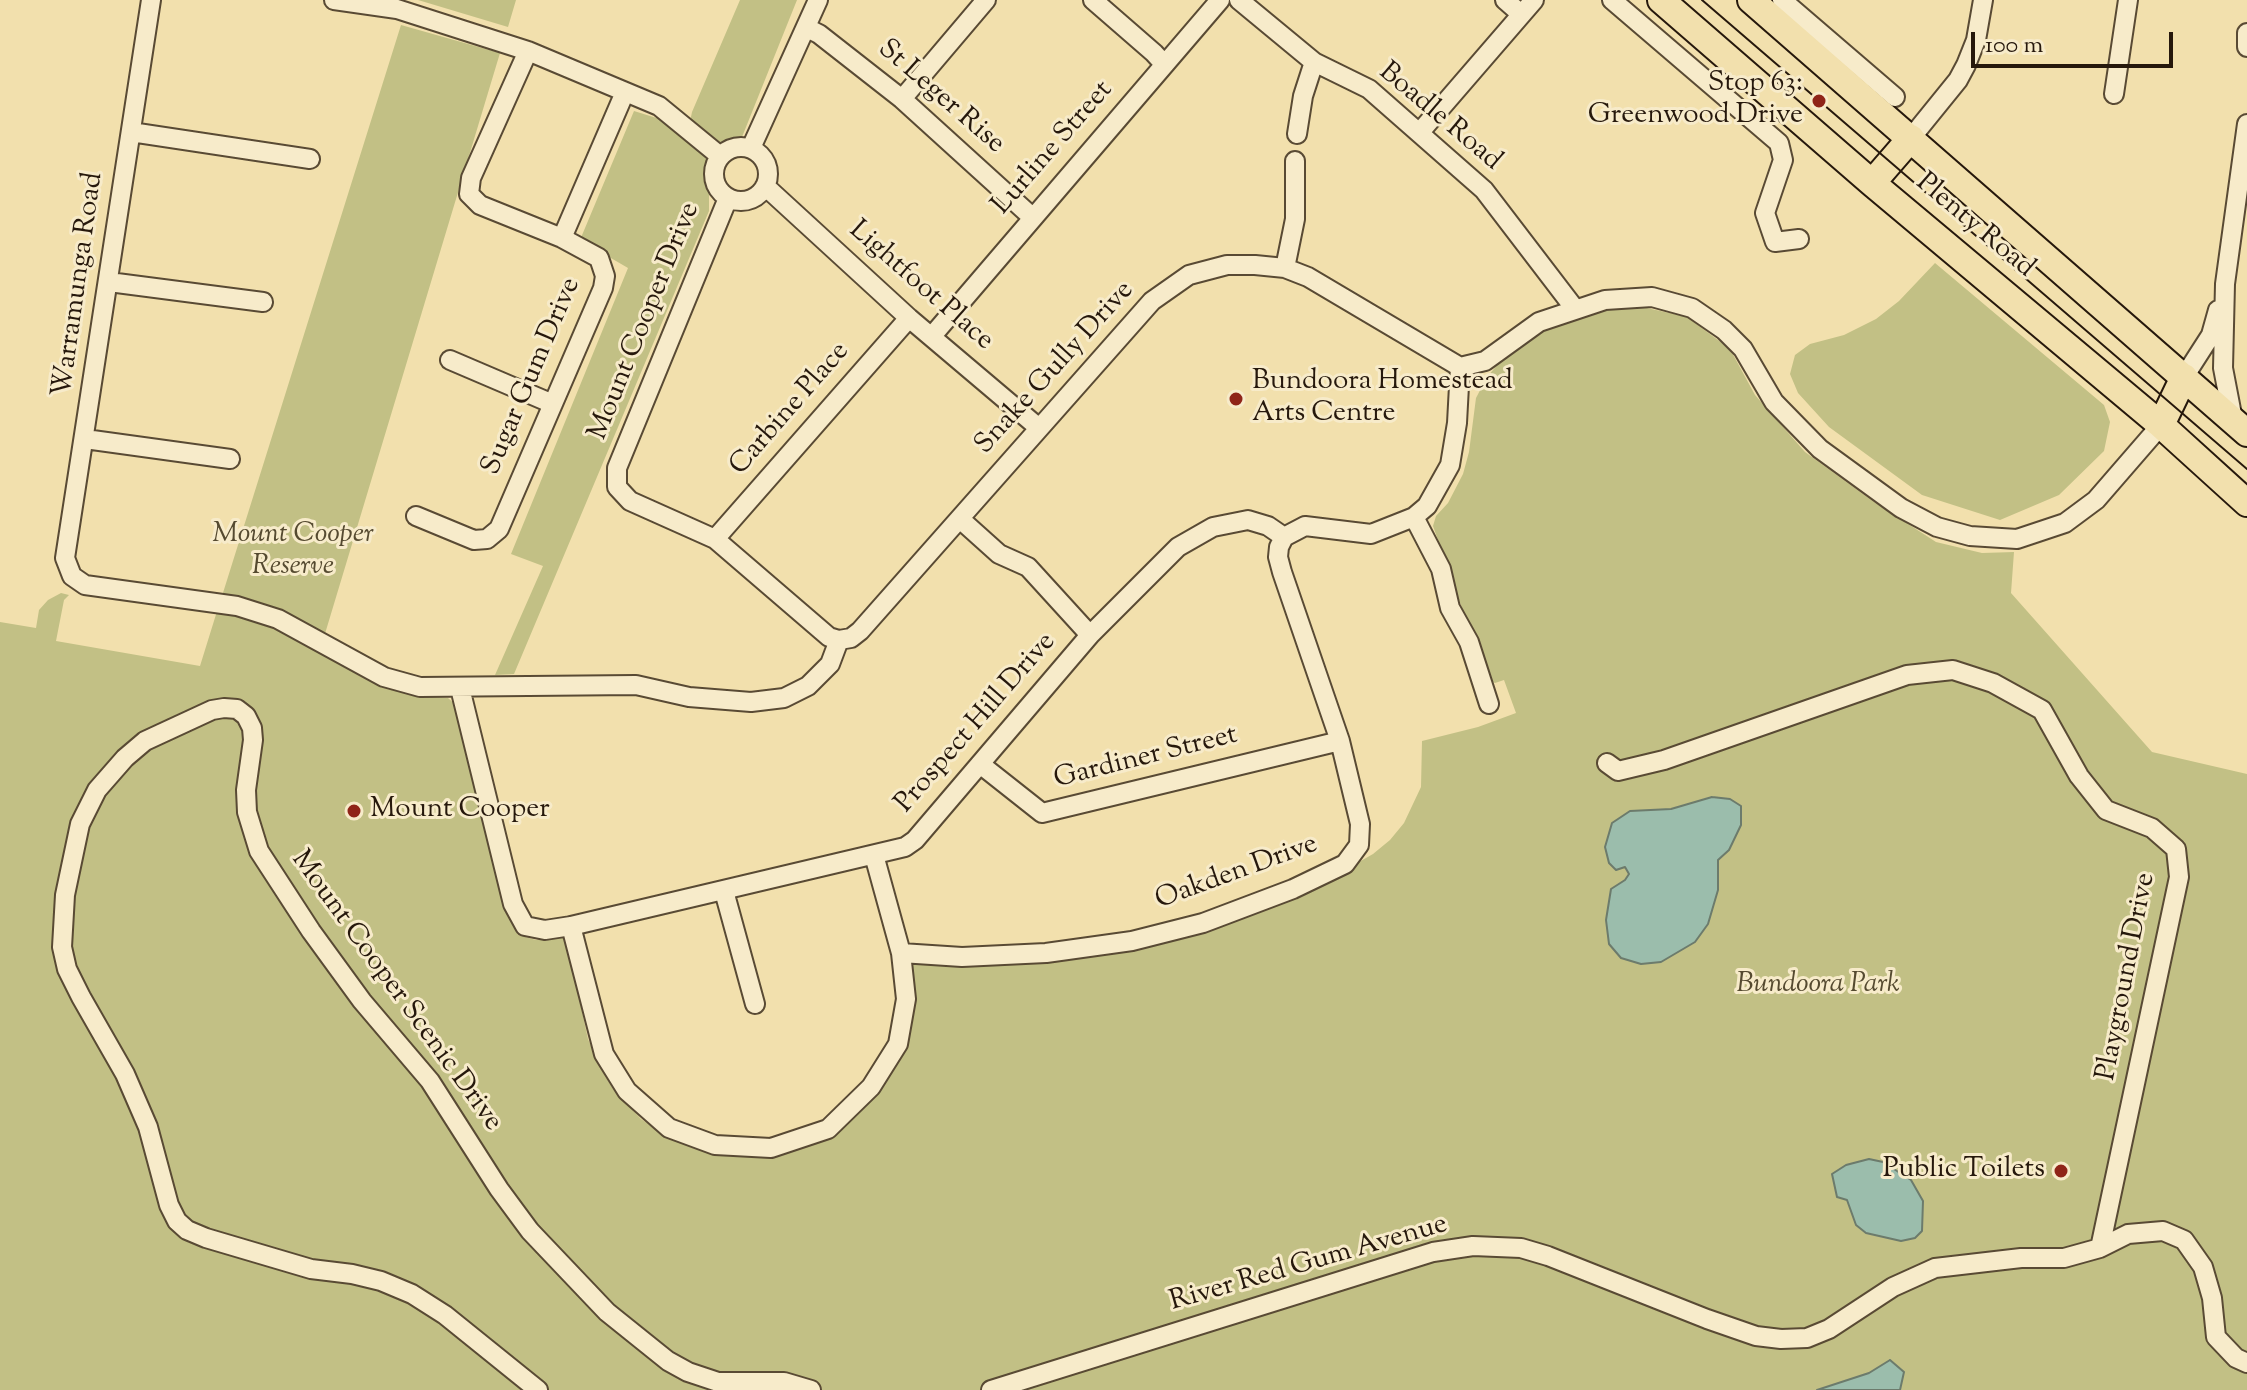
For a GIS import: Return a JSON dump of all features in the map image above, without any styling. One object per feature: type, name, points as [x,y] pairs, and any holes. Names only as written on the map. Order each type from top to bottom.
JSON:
[{"type":"highway","name":"Plenty Road","points":[[1661,0],[1872,183],[2161,425],[2247,503]]},
{"type":"highway","name":"Plenty Road","points":[[1751,0],[2079,289],[2240,426]]},
{"type":"highway","points":[[1872,183],[1911,138]]},
{"type":"highway","points":[[2161,425],[2184,377]]},
{"type":"street","name":"Warramunga Road","points":[[72,576],[65,558],[151,0]]},
{"type":"street","points":[[334,0],[397,9],[528,51],[659,106],[720,156]]},
{"type":"street","points":[[751,148],[818,0]]},
{"type":"street","points":[[902,99],[986,0]]},
{"type":"street","points":[[1093,0],[1164,64]]},
{"type":"street","name":"Lurline Street","points":[[932,336],[1220,0]]},
{"type":"street","name":"Boadle Road","points":[[1239,0],[1314,62],[1369,89],[1484,190],[1575,309]]},
{"type":"street","points":[[1505,0],[1521,14]]},
{"type":"street","points":[[1420,132],[1534,0]]},
{"type":"street","points":[[1612,0],[1779,143],[1783,160],[1765,213],[1775,242],[1799,239]]},
{"type":"street","points":[[1911,138],[1958,80],[1966,65],[1976,40],[1983,0]]},
{"type":"street","points":[[2114,94],[2128,0]]},
{"type":"street","points":[[1790,2],[1895,97]]},
{"type":"street","name":"St Leger Rise","points":[[807,28],[902,99],[1032,217]]},
{"type":"street","points":[[2247,33],[2247,47]]},
{"type":"street","points":[[528,51],[471,178],[469,194],[480,205],[562,238]]},
{"type":"street","points":[[1852,60],[1855,89]]},
{"type":"street","points":[[1297,134],[1303,96],[1314,62]]},
{"type":"street","name":"Sugar Gum Drive","points":[[416,516],[474,540],[481,541],[496,534],[603,288],[605,276],[599,258],[562,238],[625,92]]},
{"type":"street","points":[[2240,426],[2223,368],[2225,284],[2247,124]]},
{"type":"street","points":[[131,132],[310,159]]},
{"type":"street","points":[[733,148],[751,148],[765,162],[767,170],[765,186],[760,193],[745,201],[728,198],[716,186],[714,179],[720,156],[733,148]]},
{"type":"street","points":[[1285,268],[1295,219],[1295,161]]},
{"type":"street","name":"Lightfoot Place","points":[[765,186],[909,318],[1039,428]]},
{"type":"street","name":"Mount Cooper Drive","points":[[715,539],[630,501],[617,487],[617,468],[728,198]]},
{"type":"street","name":"Snake Gully Drive","points":[[72,576],[85,585],[237,606],[278,619],[384,677],[420,687],[636,685],[689,697],[751,702],[784,698],[808,686],[830,664],[839,640],[851,638],[860,631],[1152,301],[1189,275],[1227,265],[1285,268],[1308,277],[1460,367]]},
{"type":"street","points":[[109,282],[263,302]]},
{"type":"street","points":[[2184,377],[2211,335],[2225,284]]},
{"type":"street","points":[[1284,537],[1305,526],[1371,534],[1414,517],[1427,506],[1450,465],[1457,423],[1460,367],[1485,361],[1539,322],[1605,300],[1652,297],[1692,308],[1724,330],[1743,349],[1774,402],[1820,449],[1901,508],[1937,527],[1970,536],[2017,539],[2065,523],[2096,500],[2161,425]]},
{"type":"street","name":"Carbine Place","points":[[715,539],[909,318]]},
{"type":"street","points":[[450,360],[553,404]]},
{"type":"street","points":[[85,439],[230,459]]},
{"type":"street","points":[[1414,517],[1441,569],[1450,608],[1469,642],[1489,704]]},
{"type":"street","points":[[960,519],[999,554],[1028,567],[1090,635]]},
{"type":"street","name":"Prospect Hill Drive","points":[[460,688],[513,904],[525,926],[545,930],[571,926],[905,847],[915,840],[1090,635],[1178,547],[1201,532],[1222,524],[1248,520],[1268,526],[1284,537]]},
{"type":"street","name":"Oakden Drive","points":[[901,953],[962,957],[1046,953],[1132,941],[1203,923],[1293,889],[1345,864],[1359,845],[1360,824],[1340,741],[1278,557],[1284,537]]},
{"type":"street","points":[[715,539],[829,637],[839,640]]},
{"type":"street","name":"Playground Drive","points":[[1607,763],[1618,771],[1664,760],[1907,675],[1953,670],[1993,683],[2042,710],[2079,776],[2106,810],[2152,828],[2176,849],[2179,877],[2100,1248]]},
{"type":"street","name":"Mount Cooper Scenic Drive","points":[[538,1390],[445,1315],[412,1294],[381,1281],[311,1269],[206,1238],[187,1230],[177,1221],[169,1205],[148,1127],[125,1074],[67,969],[62,947],[65,895],[80,824],[97,790],[145,741],[212,710],[237,709],[246,716],[253,740],[246,790],[247,812],[259,851],[311,931],[362,1001],[430,1081],[499,1189],[530,1231],[607,1312],[668,1361],[718,1382],[784,1382],[811,1390]]},
{"type":"street","name":"Gardiner Street","points":[[980,764],[1042,813],[1340,741]]},
{"type":"street","points":[[571,926],[604,1054],[627,1091],[669,1128],[715,1145],[771,1148],[828,1129],[871,1087],[898,1044],[906,999],[901,953],[874,855]]},
{"type":"street","points":[[724,891],[755,1004]]},
{"type":"street","name":"River Red Gum Avenue","points":[[991,1390],[1433,1252],[1473,1246],[1521,1248],[1548,1256],[1707,1319],[1756,1336],[1781,1339],[1807,1338],[1829,1329],[1893,1287],[1935,1268],[2021,1258],[2064,1258],[2100,1248],[2128,1234],[2163,1231],[2184,1240],[2203,1267],[2212,1298],[2216,1337],[2236,1358],[2247,1363]]},
{"type":"green space","points":[[418,0],[516,0],[508,27]]},
{"type":"green space","points":[[740,0],[797,0],[742,137],[726,143],[705,168],[709,211],[514,674],[495,675],[543,566],[511,554],[628,268],[580,240],[634,111],[663,120],[686,141],[692,112]]},
{"type":"green space","name":"Mount Cooper Reserve","points":[[401,25],[500,53],[324,637],[222,596]]},
{"type":"green space","points":[[1935,263],[2104,405],[2110,422],[2104,451],[2059,495],[2000,520],[1922,495],[1829,427],[1798,393],[1790,374],[1795,355],[1810,344],[1844,335],[1876,319],[1899,301]]},
{"type":"green space","name":"Bundoora Park","points":[[1609,308],[1647,308],[1687,317],[1730,349],[1755,395],[1805,452],[1874,502],[1936,542],[1982,553],[2014,552],[2011,593],[2152,752],[2247,774],[2247,1390],[0,1390],[0,622],[36,628],[39,610],[48,600],[61,593],[69,595],[64,600],[56,641],[200,666],[218,608],[284,629],[381,685],[421,696],[448,698],[456,705],[463,724],[509,916],[518,935],[536,940],[562,937],[568,947],[588,1039],[613,1089],[641,1119],[667,1137],[693,1148],[743,1157],[787,1152],[837,1130],[878,1091],[909,968],[916,962],[1076,956],[1345,870],[1373,854],[1404,823],[1421,787],[1422,741],[1478,727],[1516,713],[1504,680],[1495,683],[1487,679],[1433,526],[1463,474],[1476,398],[1487,377],[1499,363],[1539,331],[1571,316]]},
{"type":"shaded area","points":[[1712,797],[1730,799],[1741,806],[1741,825],[1729,850],[1718,860],[1718,890],[1708,924],[1695,942],[1661,962],[1641,964],[1621,958],[1609,944],[1606,920],[1611,889],[1629,874],[1625,867],[1616,870],[1609,863],[1605,847],[1612,823],[1630,811],[1671,809]]},
{"type":"shaded area","points":[[1869,1159],[1883,1162],[1911,1180],[1923,1201],[1922,1231],[1915,1238],[1901,1241],[1866,1233],[1856,1225],[1847,1200],[1837,1197],[1832,1174],[1846,1165]]},
{"type":"shaded area","points":[[1890,1360],[1904,1372],[1900,1390],[1817,1390],[1869,1373]]},
{"type":"tram line","points":[[1702,0],[2247,469]]},
{"type":"place","name":"Stop 63: Greenwood Drive","points":[[1819,101]]},
{"type":"place","name":"Bundoora Homestead Arts Centre","points":[[1236,399]]},
{"type":"place","name":"Mount Cooper","points":[[354,811]]},
{"type":"place","name":"Public Toilets","points":[[2061,1171]]}]
